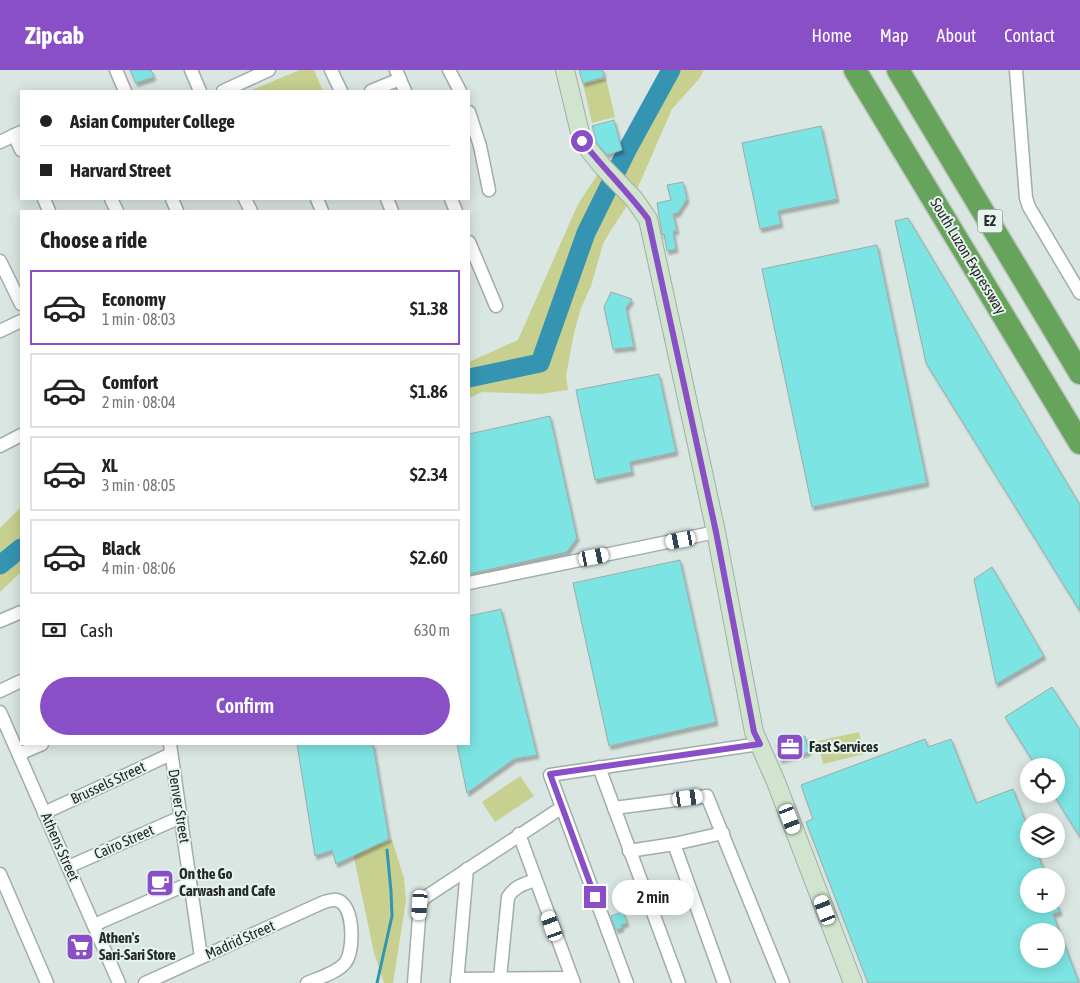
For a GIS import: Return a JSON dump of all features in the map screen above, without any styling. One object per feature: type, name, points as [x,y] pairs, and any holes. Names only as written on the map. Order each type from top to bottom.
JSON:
[{"type":"highway","name":"South Luzon Expressway","points":[[855,70],[1080,443]]},
{"type":"highway","name":"E2","points":[[898,70],[1080,373]]},
{"type":"main road","points":[[565,70],[582,141],[603,167],[634,199],[648,219],[716,532],[754,732],[853,983]]},
{"type":"street","points":[[116,70],[123,90]]},
{"type":"street","points":[[191,70],[200,90]]},
{"type":"street","points":[[331,70],[341,90]]},
{"type":"street","points":[[449,70],[459,90]]},
{"type":"street","points":[[1016,70],[1026,198],[1029,207],[1080,293]]},
{"type":"street","points":[[225,90],[262,71]]},
{"type":"street","points":[[373,90],[398,74],[405,90]]},
{"type":"street","points":[[470,115],[480,146],[489,190]]},
{"type":"street","points":[[0,142],[18,134]]},
{"type":"street","points":[[470,244],[496,306]]},
{"type":"street","points":[[0,260],[20,302]]},
{"type":"street","points":[[0,331],[20,321]]},
{"type":"street","points":[[0,446],[20,436]]},
{"type":"street","points":[[470,583],[716,532]]},
{"type":"street","points":[[0,621],[20,612]]},
{"type":"street","points":[[0,691],[20,681]]},
{"type":"street","name":"Athens Street","points":[[0,712],[119,983]]},
{"type":"street","points":[[627,983],[550,774],[760,744]]},
{"type":"street","points":[[19,754],[40,745]]},
{"type":"street","name":"Brussels Street","points":[[44,813],[170,749]]},
{"type":"street","name":"Denver Street","points":[[170,749],[202,958]]},
{"type":"street","points":[[599,767],[679,983]]},
{"type":"street","points":[[614,808],[707,796],[783,983]]},
{"type":"street","points":[[414,983],[420,905],[424,898],[561,808]]},
{"type":"street","name":"Cairo Street","points":[[68,867],[181,817]]},
{"type":"street","points":[[629,851],[674,844],[723,833]]},
{"type":"street","points":[[467,869],[457,981],[500,978],[573,981],[519,834]]},
{"type":"street","points":[[674,844],[724,983]]},
{"type":"street","points":[[0,874],[48,983]]},
{"type":"street","points":[[500,978],[508,897],[520,885],[535,880]]},
{"type":"street","points":[[94,925],[190,883]]},
{"type":"street","name":"Madrid Street","points":[[145,983],[324,902],[336,900],[343,903],[350,922],[352,933],[349,956],[339,968],[306,983]]},
{"type":"green space","points":[[300,70],[314,70],[323,90],[251,90]]},
{"type":"green space","points":[[671,70],[704,70],[699,79],[672,109],[635,194],[603,244],[591,286],[581,308],[574,333],[566,376],[568,390],[540,394],[482,392],[470,398],[470,362],[518,340],[578,204],[604,165],[627,150]]},
{"type":"green space","points":[[606,79],[615,117],[592,123],[583,84]]},
{"type":"green space","points":[[20,508],[20,573],[0,592],[0,528]]},
{"type":"green space","points":[[859,732],[864,754],[823,764],[818,741]]},
{"type":"green space","points":[[520,776],[534,796],[495,822],[482,802]]},
{"type":"green space","points":[[392,840],[404,878],[406,901],[393,983],[384,983],[374,953],[353,853]]},
{"type":"building","points":[[130,70],[151,70],[154,77],[136,83]]},
{"type":"building","points":[[579,70],[603,70],[604,77],[583,83]]},
{"type":"building","points":[[614,120],[622,150],[607,155],[597,143],[592,126]]},
{"type":"building","points":[[821,126],[837,199],[778,211],[781,224],[760,229],[742,143]]},
{"type":"building","points":[[683,182],[687,199],[678,213],[673,214],[677,231],[673,231],[676,249],[667,251],[664,234],[662,235],[657,203],[671,200],[667,185]]},
{"type":"building","points":[[908,218],[1080,505],[1080,611],[926,363],[895,221]]},
{"type":"building","points":[[877,245],[927,483],[812,507],[762,269]]},
{"type":"building","points":[[611,292],[632,299],[626,308],[634,347],[613,349],[604,307]]},
{"type":"building","points":[[659,374],[676,452],[630,462],[632,472],[595,480],[576,390]]},
{"type":"building","points":[[550,416],[577,538],[567,552],[470,574],[470,434]]},
{"type":"building","points":[[680,560],[716,722],[609,746],[573,583]]},
{"type":"building","points":[[992,567],[1044,656],[996,684],[974,579]]},
{"type":"building","points":[[501,609],[537,755],[514,759],[467,793],[457,745],[470,745],[470,616]]},
{"type":"building","points":[[1052,687],[1080,730],[1080,837],[1059,803],[1065,803],[1065,758],[1031,758],[1005,717]]},
{"type":"building","points":[[805,736],[809,752],[780,760],[776,745]]},
{"type":"building","points":[[925,739],[928,747],[951,739],[976,803],[1013,789],[1022,813],[1020,813],[1020,858],[1039,858],[1043,868],[1020,868],[1020,913],[1056,913],[1053,914],[1056,923],[1020,923],[1020,968],[1065,968],[1065,946],[1079,983],[868,983],[806,822],[813,819],[801,785]]},
{"type":"building","points":[[297,745],[373,745],[389,839],[336,864],[332,850],[315,856]]},
{"type":"building","points":[[623,912],[627,923],[621,925],[622,928],[616,930],[611,916]]},
{"type":"waterway","points":[[470,378],[540,363],[586,233],[627,150],[671,70]]},
{"type":"waterway","points":[[0,565],[20,549]]},
{"type":"waterway","points":[[377,983],[392,916],[387,850]]},
{"type":"place","name":"Fast Services","points":[[790,747]]},
{"type":"place","name":"On the Go Carwash and Cafe","points":[[160,883]]},
{"type":"place","name":"Athen's Sari-Sari Store","points":[[80,947]]},
{"type":"route","points":[[582,141],[603,167],[634,199],[648,219],[716,532],[754,732],[760,744],[550,774],[595,897]]}]
